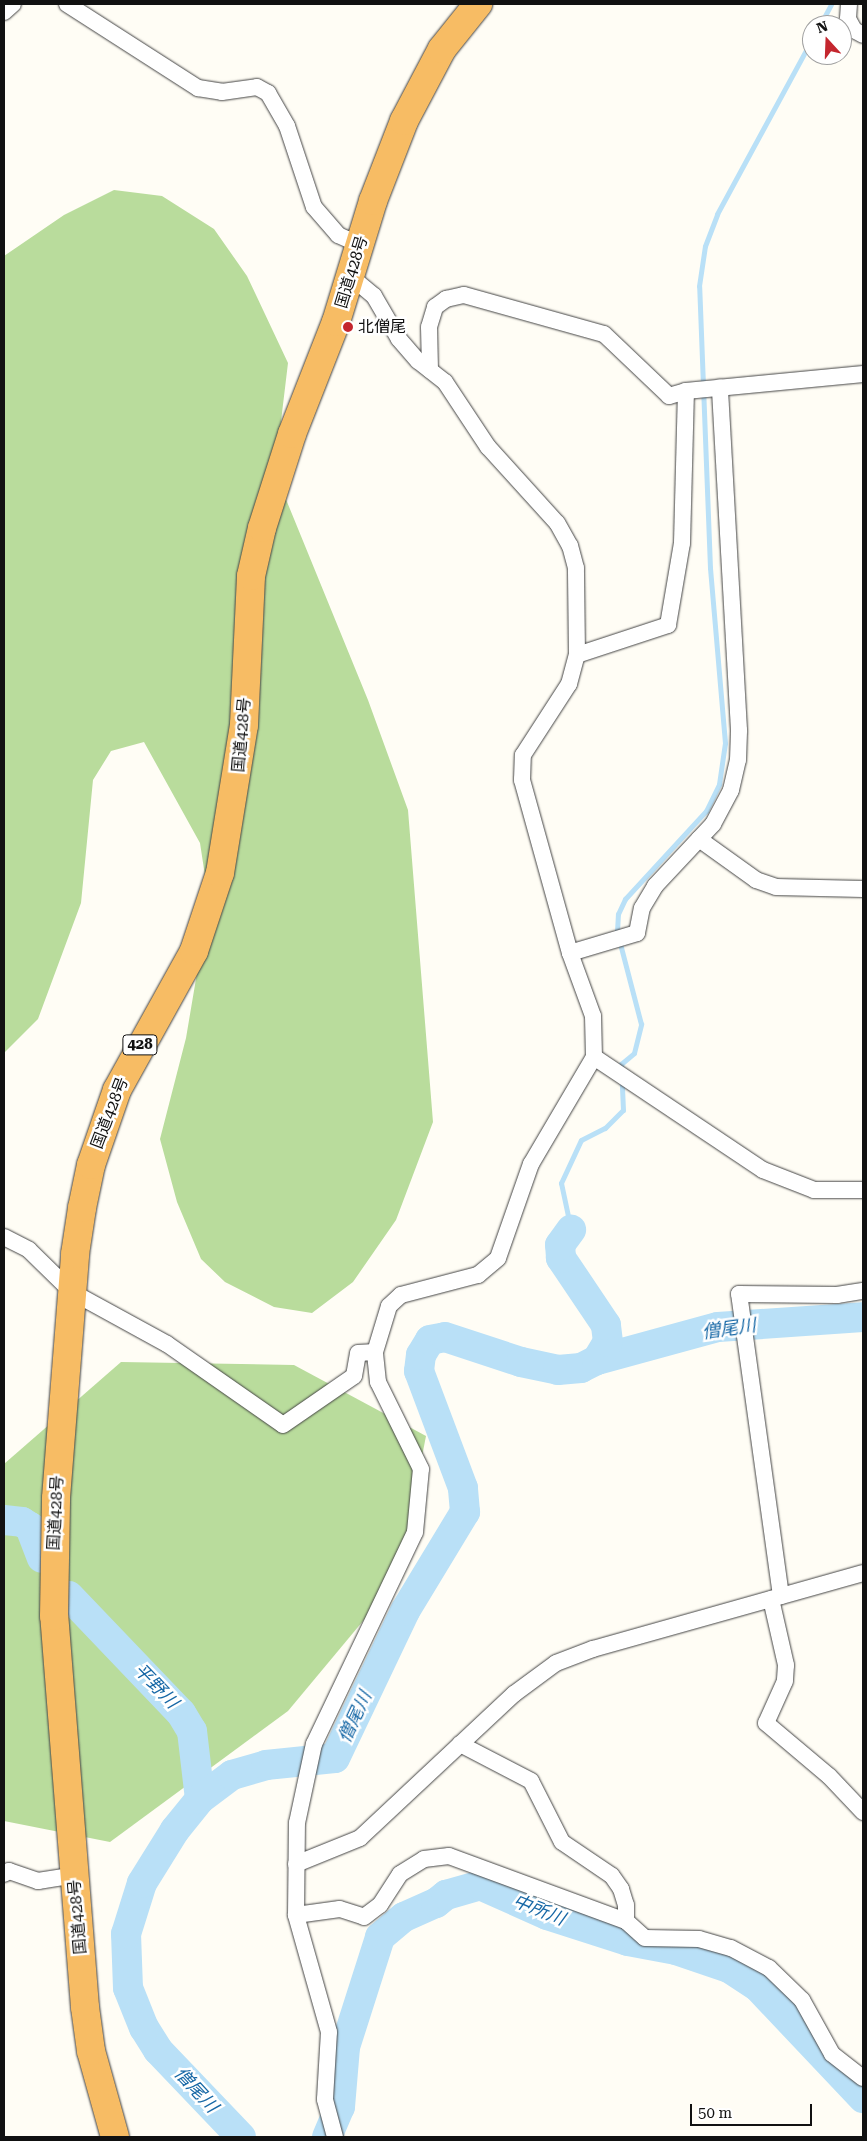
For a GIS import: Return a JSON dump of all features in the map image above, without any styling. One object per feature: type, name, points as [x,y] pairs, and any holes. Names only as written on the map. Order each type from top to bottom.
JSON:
[{"type":"highway","name":"国道428号","points":[[115,2137],[91,2051],[74,1875],[54,1587],[56,1498],[72,1292],[82,1208],[91,1165],[104,1127],[134,1055],[194,950],[220,873],[244,726],[251,576],[262,528],[292,434],[336,322],[389,159],[421,85],[442,49],[478,4]]},
{"type":"street","points":[[4,12],[13,4]]},
{"type":"street","points":[[67,4],[198,88],[222,92],[257,87],[268,93],[288,126],[314,207],[338,235],[360,245]]},
{"type":"street","points":[[849,4],[848,19],[854,30],[863,35]]},
{"type":"street","points":[[335,2137],[326,2099],[329,2032],[296,1915],[297,1823],[306,1774],[314,1744],[415,1532],[421,1469],[378,1382],[375,1352],[389,1306],[401,1295],[478,1275],[498,1258],[531,1164],[594,1057],[593,1016],[570,953],[522,780],[523,755],[569,684],[577,655],[576,568],[570,546],[557,523],[488,447],[445,382],[399,339],[374,296],[350,276]]},
{"type":"street","points":[[430,370],[429,327],[435,307],[446,299],[464,295],[604,334],[669,396],[686,391],[863,374]]},
{"type":"street","points":[[570,953],[637,933],[642,908],[655,886],[713,824],[731,790],[738,760],[732,581],[727,540],[720,388]]},
{"type":"street","points":[[577,655],[668,625],[682,543],[686,391]]},
{"type":"street","points":[[699,839],[756,880],[776,887],[863,889]]},
{"type":"street","points":[[594,1057],[763,1170],[814,1190],[863,1190]]},
{"type":"street","points":[[4,1237],[29,1250],[72,1292],[166,1344],[282,1425],[354,1376],[358,1353],[375,1352]]},
{"type":"street","points":[[863,1291],[837,1295],[739,1294],[776,1598],[786,1665],[785,1681],[766,1723],[829,1776],[863,1812]]},
{"type":"street","points":[[296,1864],[360,1838],[514,1694],[556,1663],[593,1649],[863,1572]]},
{"type":"street","points":[[460,1744],[531,1781],[562,1842],[612,1876],[622,1889],[626,1906],[626,1921]]},
{"type":"street","points":[[296,1915],[340,1909],[364,1917],[380,1905],[400,1874],[424,1859],[449,1856],[626,1921],[645,1938],[699,1939],[731,1948],[769,1968],[802,2000],[832,2054],[863,2078]]},
{"type":"street","points":[[4,1874],[9,1871],[38,1880],[74,1875]]},
{"type":"green space","points":[[114,190],[162,196],[214,229],[247,276],[288,363],[279,438],[283,492],[368,700],[408,810],[433,1122],[396,1220],[353,1282],[312,1313],[274,1307],[225,1282],[201,1259],[177,1202],[160,1139],[186,1038],[209,902],[200,843],[144,742],[111,751],[93,780],[81,903],[38,1019],[4,1053],[4,256],[64,215]]},
{"type":"green space","points":[[121,1362],[294,1365],[426,1436],[398,1579],[288,1711],[110,1842],[4,1821],[4,1464]]},
{"type":"waterway","points":[[825,15],[831,4]]},
{"type":"waterway","points":[[571,1230],[561,1183],[581,1140],[605,1128],[623,1110],[621,1064],[634,1053],[641,1024],[617,932],[618,914],[625,899],[706,811],[719,784],[725,743],[710,568],[699,286],[705,246],[717,214],[802,57]]},
{"type":"waterway","name":"僧尾川","points":[[241,2137],[158,2050],[144,2028],[128,1988],[126,1934],[142,1883],[175,1830],[200,1799],[232,1775],[266,1765],[335,1758],[405,1611],[465,1512],[463,1488],[419,1371],[421,1355],[430,1340],[445,1337],[521,1362],[558,1370],[581,1368],[597,1360],[608,1342],[606,1325],[561,1258],[560,1245],[571,1230]]},
{"type":"waterway","name":"僧尾川","points":[[597,1360],[718,1327],[863,1317]]},
{"type":"waterway","name":"平野川","points":[[4,1520],[22,1522],[30,1527],[42,1558]]},
{"type":"waterway","name":"平野川","points":[[69,1596],[181,1713],[192,1731],[200,1799]]},
{"type":"waterway","name":"中所川","points":[[327,2137],[340,2107],[345,2047],[380,1937],[404,1917],[436,1903],[446,1895],[480,1885],[547,1915],[628,1941],[676,1950],[729,1968],[758,1987],[863,2098]]},
{"type":"place","name":"北僧尾","points":[[348,327]]}]
